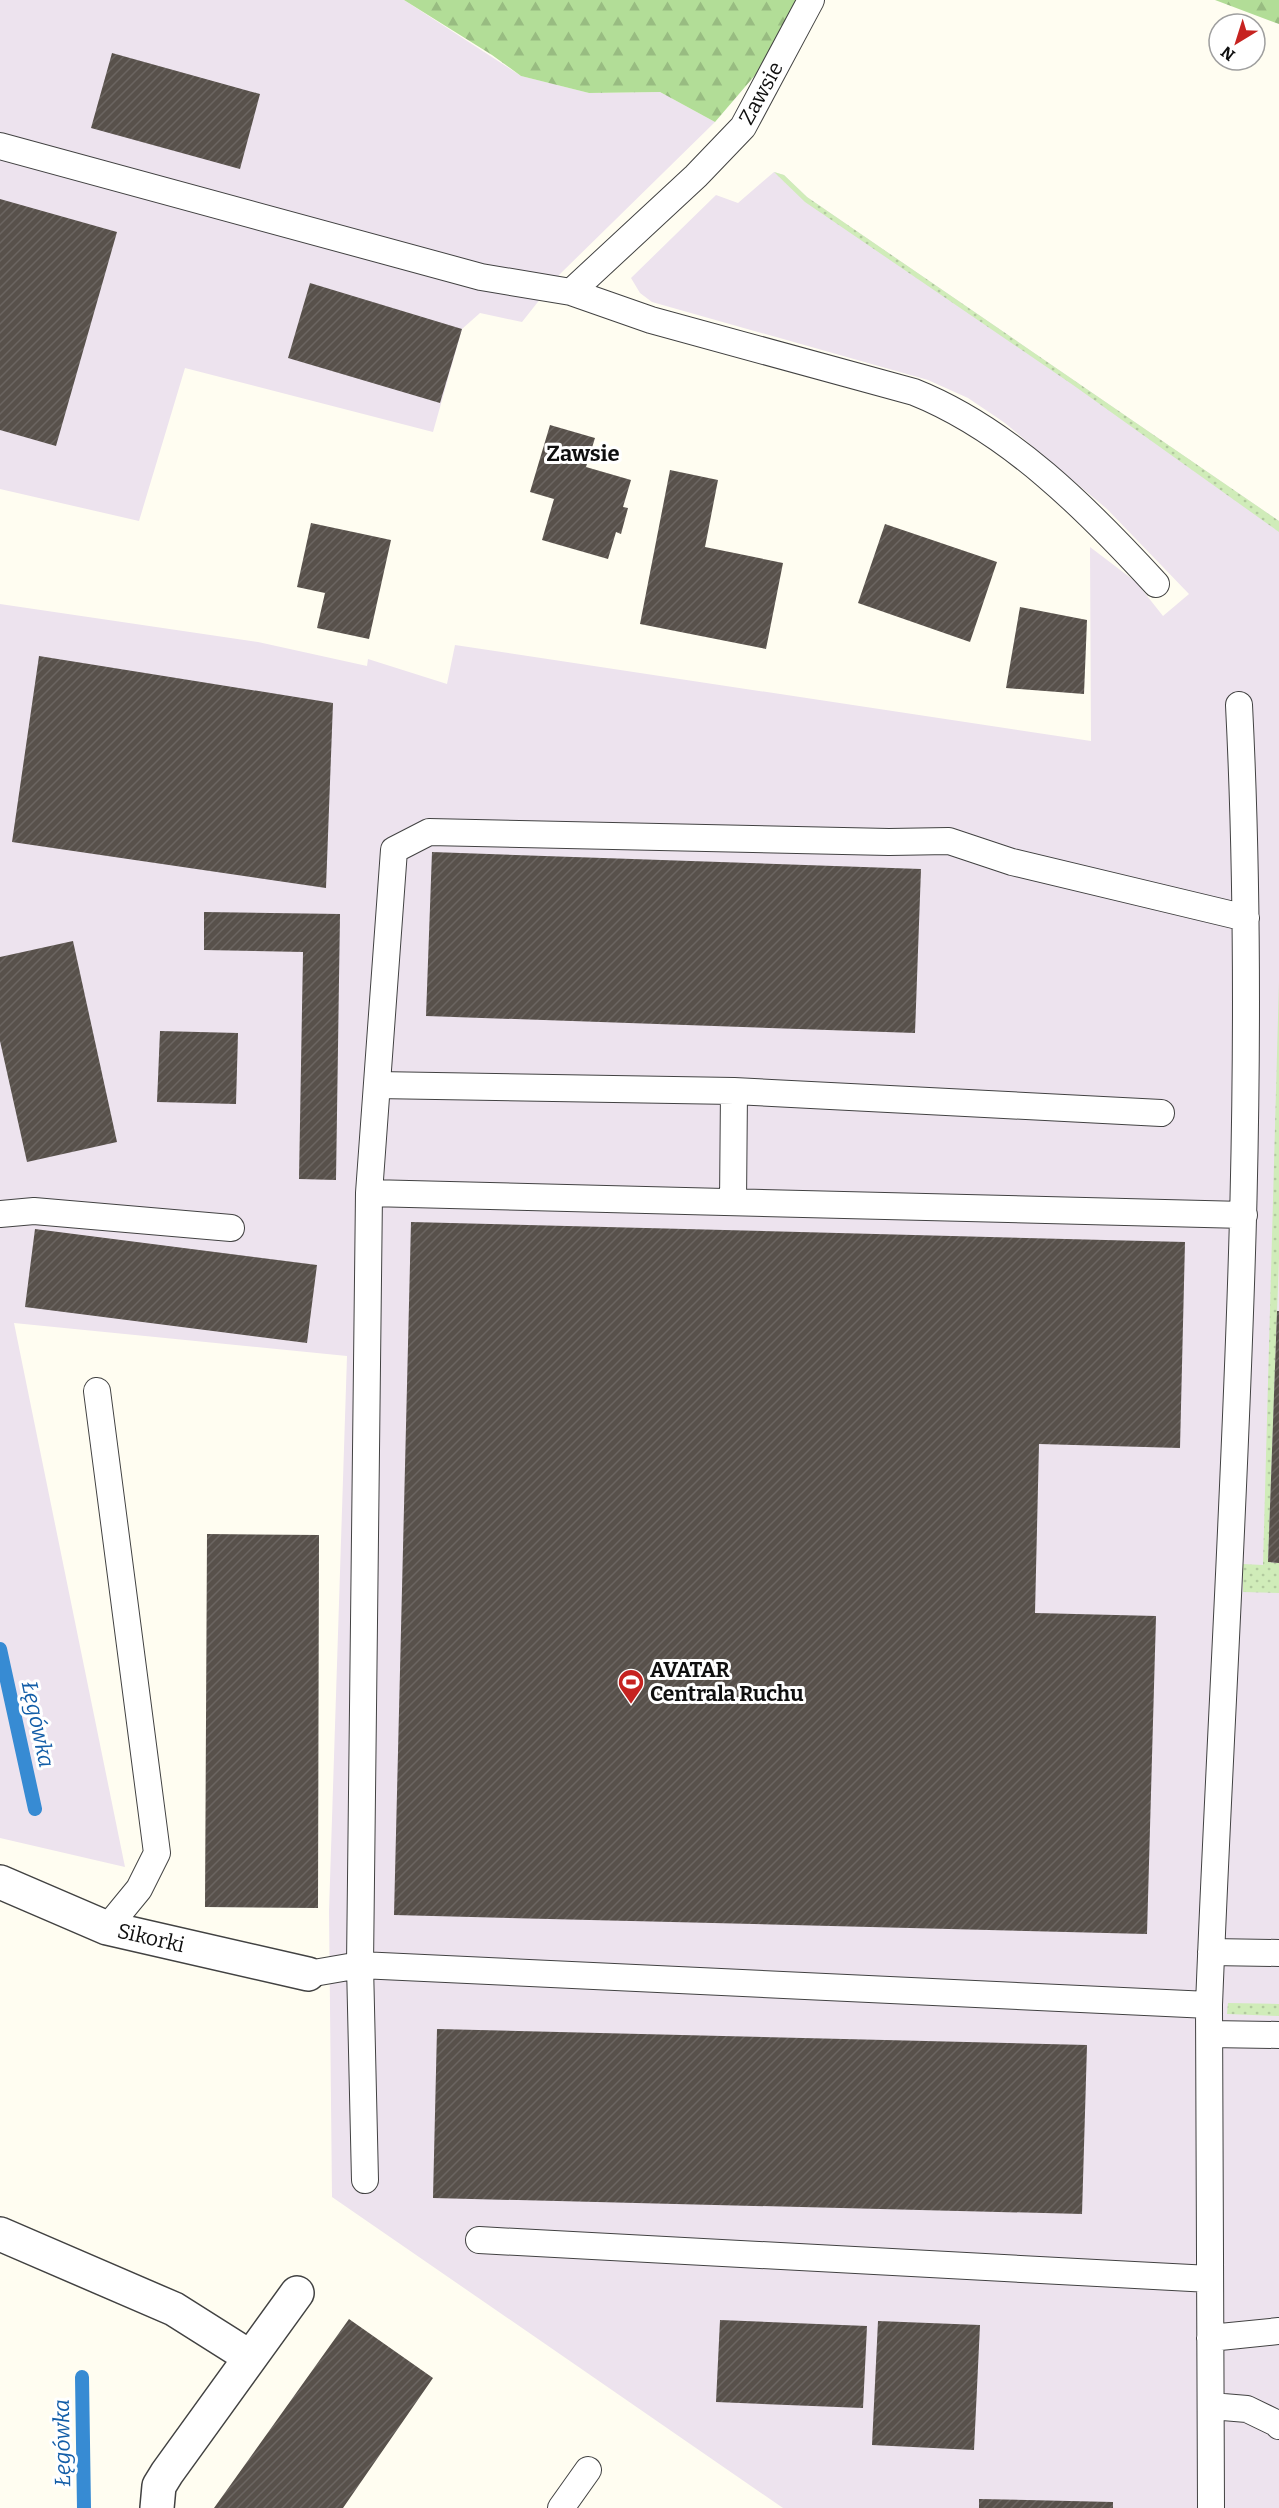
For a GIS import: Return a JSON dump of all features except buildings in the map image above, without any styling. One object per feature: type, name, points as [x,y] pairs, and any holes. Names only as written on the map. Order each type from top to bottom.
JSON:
[{"type":"street","name":"Sikorki","points":[[0,1882],[108,1928],[308,1974]]},
{"type":"street","points":[[0,2234],[174,2309],[250,2357]]},
{"type":"street","points":[[157,2508],[159,2486],[167,2473],[297,2293]]},
{"type":"lane","name":"Zawsie","points":[[571,292],[696,176],[743,128],[811,0]]},
{"type":"lane","points":[[0,146],[481,277],[571,292],[651,320],[914,392],[934,400],[984,429],[1077,502],[1156,584]]},
{"type":"lane","points":[[1211,2508],[1209,2005],[1244,1215],[1246,833],[1239,705]]},
{"type":"lane","points":[[365,2180],[360,1965],[369,1192],[394,850],[429,832],[889,842],[949,841],[1012,862],[1246,918]]},
{"type":"lane","points":[[376,1085],[734,1091],[1161,1113]]},
{"type":"lane","points":[[733,1202],[734,1091]]},
{"type":"lane","points":[[369,1192],[1244,1215]]},
{"type":"lane","points":[[0,1214],[34,1211],[231,1228]]},
{"type":"lane","points":[[97,1391],[157,1853],[139,1888],[108,1928]]},
{"type":"lane","points":[[1211,1952],[1279,1953]]},
{"type":"lane","points":[[308,1974],[360,1965],[1209,2005]]},
{"type":"lane","points":[[1210,2034],[1279,2036]]},
{"type":"lane","points":[[479,2240],[1210,2279]]},
{"type":"lane","points":[[1210,2338],[1279,2331]]},
{"type":"lane","points":[[1211,2406],[1247,2409],[1279,2426]]},
{"type":"lane","points":[[561,2508],[588,2469]]},
{"type":"shaded area","points":[[0,0],[404,0],[521,76],[589,93],[660,92],[715,122],[560,274],[522,322],[480,313],[462,329],[433,432],[185,368],[139,521],[0,489]]},
{"type":"shaded area","points":[[774,172],[784,175],[807,197],[1279,521],[1279,2508],[783,2508],[332,2197],[329,1911],[347,1356],[14,1323],[125,1867],[0,1838],[0,604],[258,642],[367,666],[368,659],[447,684],[455,645],[1091,741],[1090,547],[1136,582],[1163,616],[1189,594],[1107,509],[1005,423],[968,398],[928,380],[652,302],[640,293],[631,278],[716,195],[738,203]]},
{"type":"green space","points":[[404,0],[797,0],[769,59],[715,122],[660,92],[589,93],[521,76],[492,55]]},
{"type":"green space","points":[[1215,0],[1279,0],[1279,24],[1267,20],[1267,12],[1247,12]]},
{"type":"green space","points":[[774,172],[784,175],[807,197],[1279,521],[1279,532],[1073,385],[805,202]]},
{"type":"green space","points":[[1279,981],[1279,1258],[1268,1562],[1279,1563],[1279,1593],[1243,1592],[1243,1564],[1263,1565]]},
{"type":"green space","points":[[1228,2003],[1279,2004],[1279,2016],[1227,2014]]},
{"type":"waterway","name":"Łęgówka","points":[[0,1649],[35,1809]]},
{"type":"waterway","name":"Łęgówka","points":[[82,2377],[84,2508]]},
{"type":"place","name":"AVATAR Centrala Ruchu","points":[[631,1705]]},
{"type":"district","name":"Zawsie","points":[[583,453]]}]
